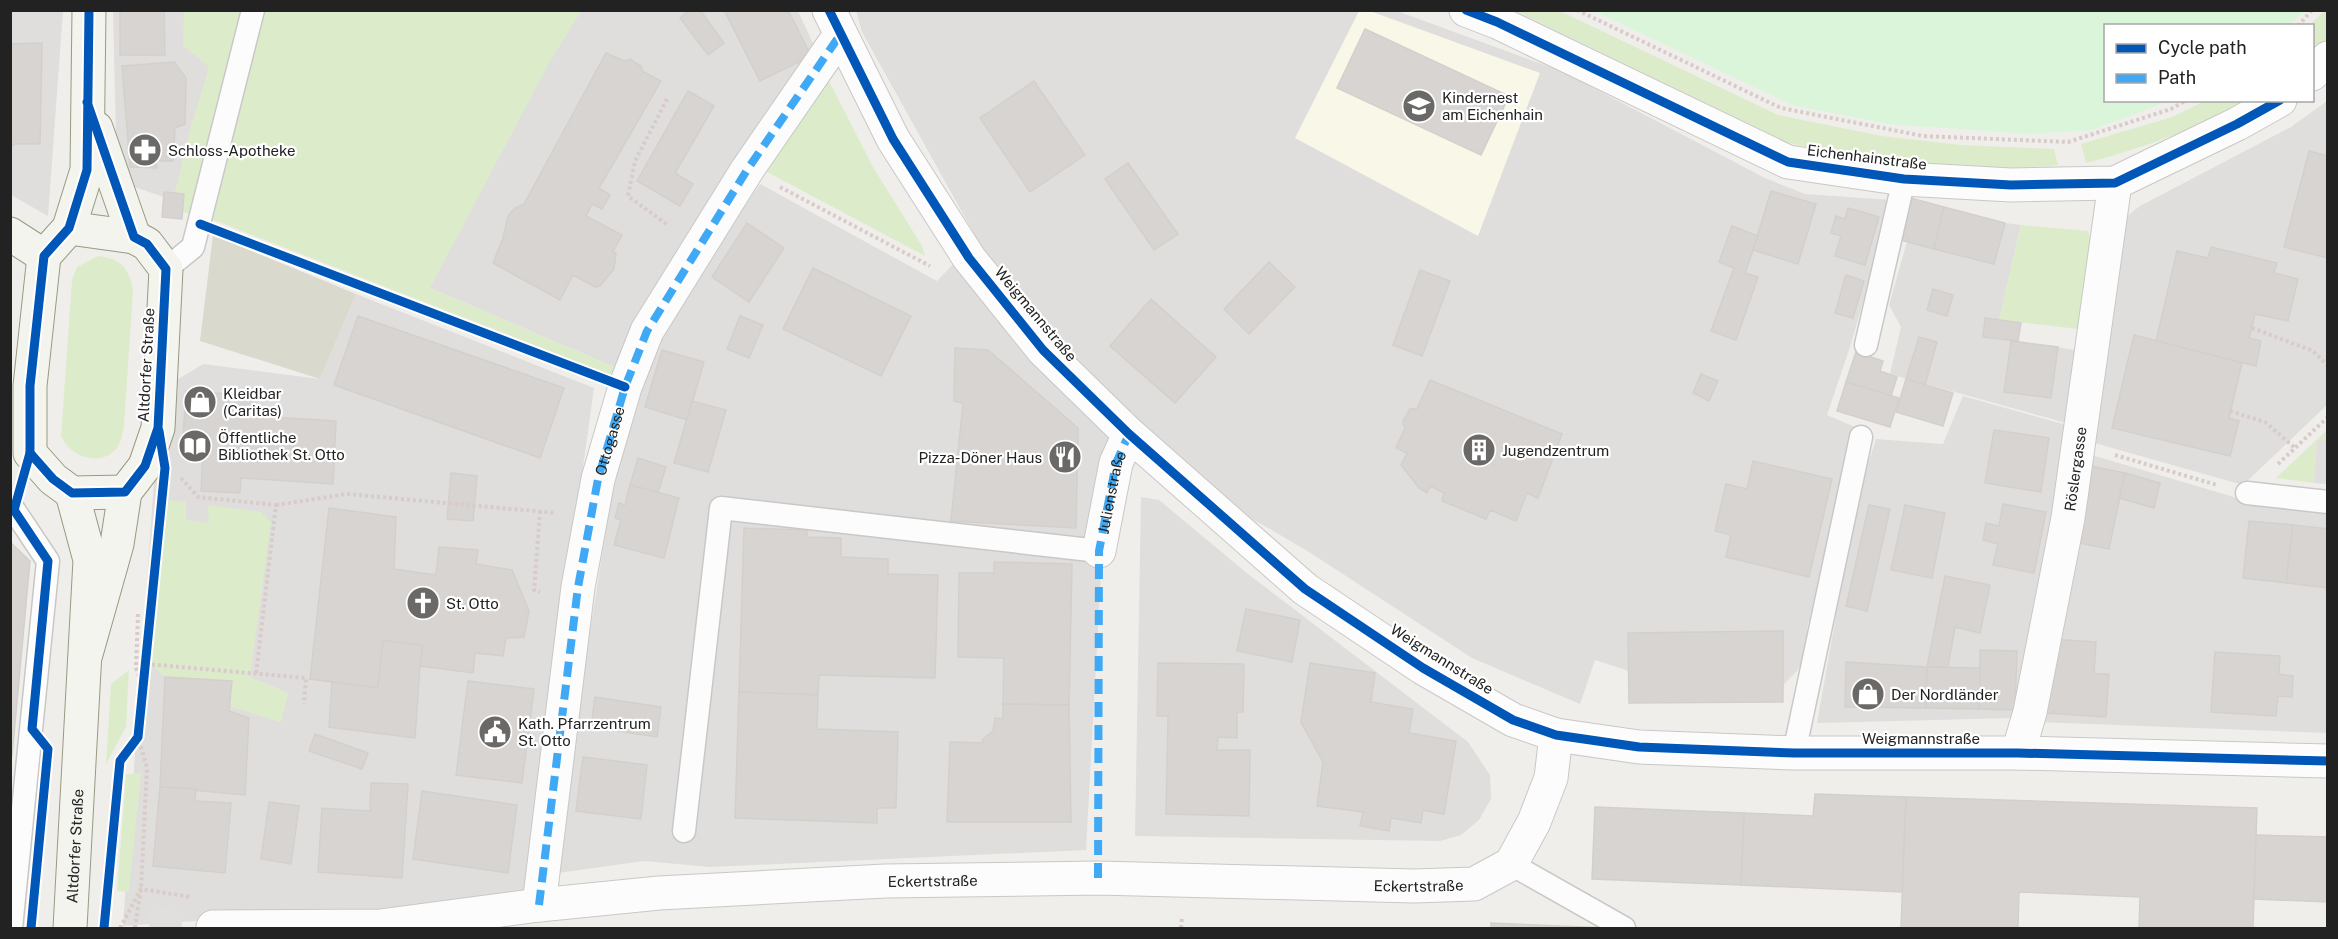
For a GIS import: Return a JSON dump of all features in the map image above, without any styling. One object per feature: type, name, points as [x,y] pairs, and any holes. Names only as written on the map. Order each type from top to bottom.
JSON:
[{"type":"main road","points":[[89,10],[87,170],[69,228],[44,256],[30,386],[20,452],[72,493],[125,492]]},
{"type":"main road","points":[[87,102],[134,237]]},
{"type":"main road","points":[[69,228],[134,237],[147,244],[166,269]]},
{"type":"main road","points":[[10,234],[44,256]]},
{"type":"main road","name":"Altdorfer Straße","points":[[86,654],[117,544],[125,492],[145,466],[158,428],[166,269]]},
{"type":"main road","name":"Altdorfer Straße","points":[[70,928],[90,560],[72,493]]},
{"type":"street","name":"Eichenhainstraße","points":[[1466,10],[1497,22],[1788,162],[1905,179],[2012,185],[2115,183],[2237,124],[2276,102]]},
{"type":"street","name":"Ottogasse","points":[[539,905],[578,587],[598,479],[625,387],[647,331],[835,23]]},
{"type":"street","name":"Weigmannstraße","points":[[835,23],[893,140],[969,258],[1042,350],[1128,434],[1305,589],[1423,668],[1513,720],[1556,735],[1639,747],[1794,753],[2018,753],[2328,761]]},
{"type":"street","points":[[2314,73],[2328,58]]},
{"type":"street","name":"Röslergasse","points":[[2018,753],[2030,712],[2068,518],[2115,183]]},
{"type":"street","name":"Julienstraße","points":[[1099,551],[1116,463],[1128,434]]},
{"type":"street","points":[[1511,864],[1534,822],[1551,778],[1556,735]]},
{"type":"street","name":"Eckertstraße","points":[[213,927],[380,926],[539,905],[694,891],[826,883],[1098,878],[1414,886],[1474,884],[1511,864]]},
{"type":"lane","points":[[166,269],[194,247],[253,10]]},
{"type":"lane","points":[[1866,345],[1905,179]]},
{"type":"lane","points":[[1794,753],[1861,437]]},
{"type":"lane","points":[[2247,493],[2328,502]]},
{"type":"lane","points":[[10,504],[48,561],[11,928]]},
{"type":"lane","points":[[684,831],[721,508],[1099,551]]},
{"type":"lane","points":[[1511,864],[1624,928]]},
{"type":"path","points":[[1577,10],[1781,108],[1923,136],[2068,142],[2171,110],[2184,102]]},
{"type":"path","points":[[2300,24],[2312,10]]},
{"type":"path","points":[[667,99],[635,161],[628,196],[699,248]]},
{"type":"path","points":[[747,170],[940,272]]},
{"type":"path","points":[[2252,328],[2313,351],[2328,366]]},
{"type":"path","points":[[2230,411],[2265,422],[2295,448]]},
{"type":"path","points":[[2079,445],[2247,493],[2328,417]]},
{"type":"path","points":[[145,466],[173,470],[198,497],[276,505],[347,494],[555,513]]},
{"type":"path","points":[[256,674],[276,505]]},
{"type":"path","points":[[138,641],[136,668],[143,686]]},
{"type":"path","points":[[146,664],[306,678],[304,704]]},
{"type":"path","points":[[135,928],[141,889],[147,768],[138,737]]},
{"type":"path","points":[[141,889],[196,897],[213,927]]},
{"type":"path","points":[[120,928],[141,889]]},
{"type":"shaded area","points":[[11,11],[63,11],[48,216],[11,195]]},
{"type":"shaded area","points":[[113,11],[798,11],[817,52],[759,124],[619,369],[430,288],[117,181]]},
{"type":"shaded area","points":[[856,11],[1397,11],[1561,71],[1765,178],[1805,194],[1892,200],[1850,347],[1827,415],[1855,427],[1807,629],[1806,651],[1798,670],[1783,685],[1783,631],[1629,633],[1629,671],[1595,660],[1580,704],[1472,658],[1309,552],[1263,525],[1108,443],[1086,850],[710,867],[644,861],[558,873],[555,856],[610,504],[622,445],[662,333],[691,283],[760,184],[937,281],[977,239],[862,32]]},
{"type":"shaded area","name":"Kindernest am Eichenhain","points":[[1359,11],[1370,11],[1540,73],[1478,236],[1295,138]]},
{"type":"shaded area","points":[[2327,101],[2327,405],[2243,485],[2091,442],[2126,217],[2140,206],[2291,127]]},
{"type":"shaded area","points":[[2005,223],[2021,225],[1999,320],[2019,341],[2081,351],[2070,424],[1890,374],[1901,327],[1889,305],[1907,242]]},
{"type":"shaded area","points":[[213,235],[356,294],[320,379],[200,341]]},
{"type":"shaded area","points":[[356,294],[594,388],[523,899],[123,926],[154,481],[172,383],[203,364],[320,379]]},
{"type":"shaded area","points":[[1963,396],[2070,426],[2013,718],[1817,723],[1857,498],[1876,439],[1943,444]]},
{"type":"shaded area","points":[[2317,440],[2327,440],[2327,484],[2314,483]]},
{"type":"shaded area","points":[[2085,453],[2244,500],[2327,510],[2327,733],[2036,722]]},
{"type":"shaded area","points":[[1141,497],[1159,500],[1248,574],[1468,742],[1490,775],[1491,799],[1479,820],[1461,835],[1440,841],[1135,836]]},
{"type":"shaded area","points":[[169,907],[182,920],[182,928],[149,928],[150,911]]},
{"type":"green space","points":[[184,11],[581,11],[549,63],[430,288],[619,369],[616,377],[219,222],[183,212],[184,194],[175,193],[190,130],[209,67],[183,45]]},
{"type":"green space","points":[[1516,11],[1560,11],[1778,115],[1882,136],[1962,145],[2054,149],[2058,165],[1990,168],[1900,161],[1842,153],[1783,141]]},
{"type":"green space","points":[[1594,11],[2305,11],[2289,24],[2104,24],[2104,102],[2166,102],[2092,130],[2026,134],[1890,124],[1792,105]]},
{"type":"green space","points":[[2324,11],[2327,11],[2327,39],[2314,51],[2314,24],[2311,24]]},
{"type":"green space","points":[[828,79],[873,167],[922,246],[925,256],[767,172]]},
{"type":"green space","points":[[2203,102],[2242,102],[2168,137],[2086,163],[2081,144],[2172,117]]},
{"type":"green space","points":[[2021,225],[2088,231],[2091,241],[2078,329],[1999,320]]},
{"type":"green space","points":[[98,256],[113,259],[123,266],[130,277],[133,291],[122,438],[116,449],[109,455],[94,459],[78,454],[65,443],[61,436],[72,280],[77,267]]},
{"type":"green space","points":[[2327,430],[2327,440],[2317,440],[2314,483],[2276,478]]},
{"type":"green space","points":[[169,500],[186,502],[186,520],[209,523],[208,505],[261,512],[271,522],[250,677],[288,693],[281,722],[229,706],[232,681],[165,677],[151,664]]},
{"type":"green space","points":[[129,670],[126,727],[106,764],[111,684]]},
{"type":"green space","points":[[141,773],[129,892],[117,891],[126,774]]},
{"type":"building","points":[[120,10],[164,10],[165,55],[120,55]]},
{"type":"building","points":[[690,10],[700,10],[724,43],[708,55],[680,18]]},
{"type":"building","points":[[724,10],[788,10],[811,56],[760,81]]},
{"type":"building","points":[[1365,29],[1509,96],[1481,155],[1337,88]]},
{"type":"building","points":[[42,43],[40,144],[14,144],[10,149],[10,44]]},
{"type":"building","points":[[606,53],[624,61],[630,59],[641,66],[642,71],[661,81],[599,188],[610,195],[602,209],[592,204],[586,216],[622,235],[613,252],[616,253],[614,269],[600,286],[595,287],[573,275],[560,300],[493,263],[503,238],[508,216],[515,208],[524,204]]},
{"type":"building","points":[[174,62],[186,78],[185,124],[175,128],[173,161],[156,161],[157,168],[130,167],[122,66]]},
{"type":"building","points":[[1034,81],[1085,155],[1030,192],[980,118]]},
{"type":"building","points":[[688,91],[714,106],[675,173],[693,184],[680,206],[637,181]]},
{"type":"building","points":[[2309,151],[2328,156],[2328,258],[2284,247]]},
{"type":"building","points":[[1128,163],[1178,234],[1154,250],[1105,179]]},
{"type":"building","points":[[1771,191],[1816,204],[1798,264],[1753,250]]},
{"type":"building","points":[[164,192],[184,194],[182,219],[162,217]]},
{"type":"building","points":[[1907,197],[1944,207],[1934,249],[1897,239]]},
{"type":"building","points":[[1944,207],[2005,223],[1994,264],[1934,249]]},
{"type":"building","points":[[1848,208],[1879,217],[1865,265],[1835,256],[1841,236],[1831,233],[1836,216],[1845,219]]},
{"type":"building","points":[[747,223],[784,248],[749,302],[712,277]]},
{"type":"building","points":[[1732,226],[1758,236],[1745,273],[1758,277],[1736,340],[1711,331],[1734,268],[1719,262]]},
{"type":"building","points":[[2211,247],[2277,263],[2274,273],[2298,279],[2288,321],[2255,314],[2249,338],[2261,341],[2256,366],[2156,341],[2177,251],[2208,258]]},
{"type":"building","points":[[1269,262],[1295,287],[1249,334],[1224,309]]},
{"type":"building","points":[[813,268],[911,316],[881,376],[783,329]]},
{"type":"building","points":[[1420,270],[1450,281],[1422,356],[1393,345]]},
{"type":"building","points":[[1846,275],[1864,281],[1853,318],[1835,313]]},
{"type":"building","points":[[1933,289],[1953,295],[1947,316],[1927,310]]},
{"type":"building","points":[[1151,299],[1216,357],[1175,403],[1110,346]]},
{"type":"building","points":[[358,316],[564,388],[540,458],[334,385]]},
{"type":"building","points":[[740,316],[763,325],[749,358],[727,349]]},
{"type":"building","points":[[1985,318],[2021,323],[2018,341],[1983,337]]},
{"type":"building","points":[[2134,335],[2242,363],[2229,418],[2239,421],[2230,456],[2112,428]]},
{"type":"building","points":[[1919,337],[1937,342],[1925,385],[1906,379]]},
{"type":"building","points":[[2011,341],[2058,347],[2051,398],[2004,392]]},
{"type":"building","points":[[955,348],[988,350],[1078,428],[1076,528],[951,521],[963,403],[954,401]]},
{"type":"building","points":[[662,350],[704,362],[687,420],[645,407]]},
{"type":"building","points":[[1856,352],[1883,361],[1880,371],[1897,377],[1891,396],[1846,382]]},
{"type":"building","points":[[1701,374],[1718,381],[1709,401],[1693,393]]},
{"type":"building","points":[[1906,379],[1953,393],[1943,426],[1896,412]]},
{"type":"building","name":"Jugendzentrum","points":[[1430,380],[1562,434],[1538,498],[1527,493],[1516,521],[1490,510],[1486,519],[1442,501],[1444,493],[1430,486],[1427,493],[1419,488],[1401,465],[1407,453],[1396,448],[1405,428],[1403,421],[1410,409],[1417,409]]},
{"type":"building","points":[[1846,382],[1899,398],[1890,427],[1837,411]]},
{"type":"building","points":[[186,391],[257,396],[255,416],[336,421],[333,484],[241,478],[240,493],[201,491],[203,454],[182,453]]},
{"type":"building","points":[[692,401],[726,410],[708,472],[674,463]]},
{"type":"building","points":[[1994,430],[2049,438],[2041,492],[1985,483]]},
{"type":"building","points":[[638,458],[666,467],[658,492],[630,485]]},
{"type":"building","points":[[1753,461],[1832,479],[1809,577],[1726,557],[1731,535],[1715,531],[1726,484],[1747,489]]},
{"type":"building","points":[[2091,466],[2125,473],[2109,549],[2075,542]]},
{"type":"building","points":[[451,473],[477,476],[473,521],[447,519]]},
{"type":"building","points":[[2125,473],[2160,483],[2154,508],[2119,498]]},
{"type":"building","points":[[630,485],[679,498],[664,558],[614,545],[621,520],[615,518],[619,503],[625,505]]},
{"type":"building","points":[[2003,504],[2046,512],[2034,573],[1993,565],[1998,544],[1983,540],[1986,523],[1999,526]]},
{"type":"building","points":[[1869,505],[1890,509],[1867,611],[1846,606]]},
{"type":"building","points":[[1905,505],[1945,513],[1932,578],[1891,570]]},
{"type":"building","name":"St. Otto","points":[[329,508],[396,517],[394,569],[436,575],[439,547],[478,550],[476,564],[512,570],[529,611],[524,637],[506,638],[503,656],[475,653],[473,673],[420,666],[423,646],[383,640],[378,688],[310,679]]},
{"type":"building","points":[[2249,521],[2293,525],[2286,583],[2243,578]]},
{"type":"building","points":[[2293,525],[2328,529],[2328,588],[2286,583]]},
{"type":"building","points":[[744,528],[807,530],[807,537],[841,538],[841,557],[888,559],[888,574],[938,575],[935,678],[819,675],[818,695],[739,692]]},
{"type":"building","points":[[10,542],[30,561],[12,756],[10,756]]},
{"type":"building","points":[[994,562],[1072,564],[1069,705],[1003,704],[1004,658],[958,657],[959,573],[994,573]]},
{"type":"building","points":[[1945,576],[1990,585],[1980,633],[1955,627],[1948,667],[1927,667]]},
{"type":"building","points":[[1246,609],[1300,620],[1292,662],[1237,651]]},
{"type":"building","points":[[1783,631],[1783,702],[1629,703],[1628,633]]},
{"type":"building","points":[[2050,639],[2096,642],[2094,674],[2109,674],[2106,717],[2045,713]]},
{"type":"building","points":[[383,640],[423,646],[415,738],[329,727],[332,682],[378,688]]},
{"type":"building","points":[[1980,650],[2017,651],[2015,710],[1979,709]]},
{"type":"building","points":[[2215,652],[2280,656],[2279,674],[2293,676],[2292,697],[2278,696],[2276,716],[2211,712]]},
{"type":"building","points":[[1846,662],[1927,667],[1926,708],[1845,707]]},
{"type":"building","points":[[1158,663],[1244,664],[1243,712],[1237,712],[1237,738],[1218,737],[1217,750],[1250,750],[1249,816],[1166,814],[1168,716],[1157,716]]},
{"type":"building","points":[[1310,663],[1375,673],[1371,702],[1413,709],[1409,733],[1456,741],[1444,814],[1423,810],[1421,823],[1391,818],[1389,831],[1360,826],[1363,812],[1317,806],[1323,762],[1301,722]]},
{"type":"building","points":[[1927,667],[1980,668],[1979,709],[1926,708]]},
{"type":"building","points":[[165,677],[232,681],[229,711],[249,718],[245,795],[160,787]]},
{"type":"building","points":[[468,681],[534,689],[522,783],[456,775]]},
{"type":"building","points":[[739,692],[818,695],[817,729],[898,732],[896,808],[877,808],[877,823],[735,818]]},
{"type":"building","points":[[595,697],[661,707],[657,737],[591,727]]},
{"type":"building","points":[[1003,704],[1069,705],[1071,822],[947,822],[950,742],[982,743],[983,739],[993,731],[995,718],[1003,719]]},
{"type":"building","points":[[315,734],[368,753],[362,769],[309,751]]},
{"type":"building","points":[[583,757],[647,765],[641,819],[576,811]]},
{"type":"building","points":[[371,783],[408,784],[402,878],[318,872],[322,808],[370,811]]},
{"type":"building","points":[[160,787],[196,789],[195,801],[231,803],[225,873],[153,866]]},
{"type":"building","points":[[422,791],[517,805],[508,873],[413,859]]},
{"type":"building","points":[[1815,794],[1906,797],[1902,892],[1741,885],[1744,813],[1813,816]]},
{"type":"building","points":[[1906,797],[2257,808],[2253,928],[2139,928],[2140,897],[2019,892],[2018,928],[1901,928]]},
{"type":"building","points":[[269,802],[299,806],[291,864],[261,859]]},
{"type":"building","points":[[1595,807],[1744,813],[1741,885],[1592,879]]},
{"type":"building","points":[[2256,835],[2328,837],[2328,902],[2254,899]]},
{"type":"building","points":[[1491,923],[1609,928],[1491,928]]},
{"type":"marked path","points":[[539,905],[578,587],[598,479],[625,387],[647,331],[747,170],[840,35]]},
{"type":"marked path","points":[[1098,878],[1099,551],[1116,463],[1129,434]]},
{"type":"cycle path","points":[[87,102],[134,237],[147,244],[166,269],[158,428],[145,466],[125,492],[72,493],[53,479],[30,453],[30,386],[44,256],[69,228],[87,170],[89,10]]},
{"type":"cycle path","points":[[829,10],[893,139],[969,258],[1043,350],[1129,434],[1305,589],[1423,668],[1513,720],[1556,735],[1639,747],[1794,753],[2018,753],[2328,761]]},
{"type":"cycle path","points":[[1466,10],[1497,22],[1788,162],[1904,179],[2011,185],[2115,183],[2237,124],[2276,102]]},
{"type":"cycle path","points":[[200,224],[625,387]]},
{"type":"cycle path","points":[[104,928],[120,761],[138,737],[165,468],[159,431]]},
{"type":"cycle path","points":[[30,453],[14,510],[48,561],[32,729],[48,749],[31,928]]},
{"type":"place","name":"Kindernest am Eichenhain","points":[[1419,106]]},
{"type":"place","name":"Schloss-Apotheke","points":[[145,150]]},
{"type":"place","name":"Kleidbar (Caritas)","points":[[200,402]]},
{"type":"place","name":"Öffentliche Bibliothek St. Otto","points":[[195,446]]},
{"type":"place","name":"Jugendzentrum","points":[[1479,450]]},
{"type":"place","name":"Pizza-Döner Haus","points":[[1065,457]]},
{"type":"place","name":"St. Otto","points":[[423,603]]},
{"type":"place","name":"Der Nordländer","points":[[1868,694]]},
{"type":"place","name":"Kath. Pfarrzentrum St. Otto","points":[[495,732]]}]
